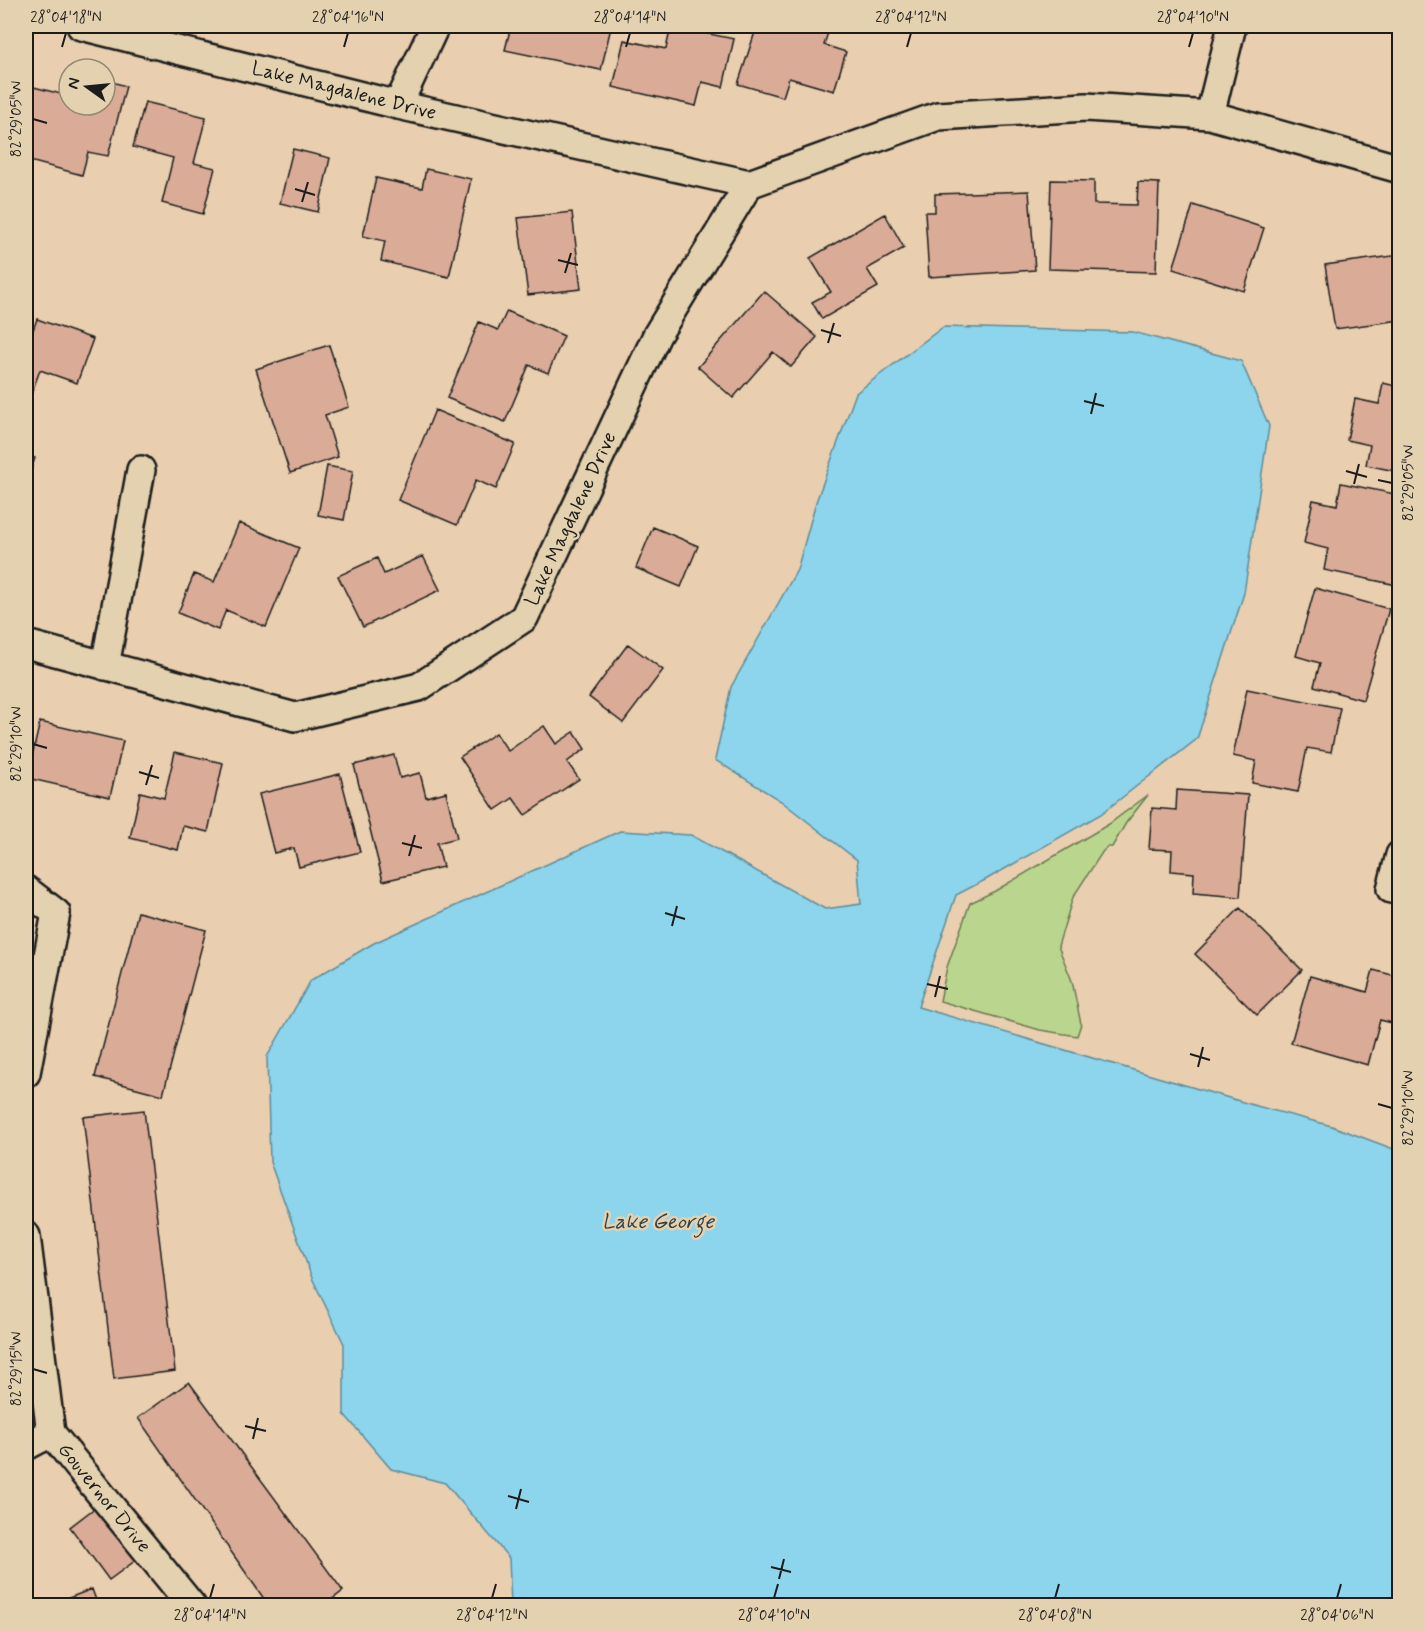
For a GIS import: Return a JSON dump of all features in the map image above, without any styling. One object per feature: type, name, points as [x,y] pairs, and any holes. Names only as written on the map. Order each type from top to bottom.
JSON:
[{"type":"street","name":"Lake Magdalene Drive","points":[[26,644],[296,717],[419,687],[524,618],[657,334],[749,184],[399,105],[81,26]]},
{"type":"street","points":[[399,105],[435,26]]},
{"type":"street","points":[[1210,115],[1232,26]]},
{"type":"street","points":[[749,184],[938,116],[1086,107],[1210,115],[1400,169]]},
{"type":"street","points":[[105,666],[141,470]]},
{"type":"street","points":[[1400,855],[1391,889],[1400,891]]},
{"type":"street","points":[[26,890],[56,913],[26,1072]]},
{"type":"street","name":"Gouvernor Drive","points":[[26,1236],[51,1433],[192,1605]]},
{"type":"street","points":[[26,1446],[51,1433]]},
{"type":"green space","points":[[1148,795],[1126,823],[1112,847],[1103,851],[1073,897],[1058,946],[1072,981],[1081,1024],[1077,1036],[1040,1030],[940,1001],[947,967],[970,903],[995,891],[1109,824]]},
{"type":"water","name":"Lake George","points":[[943,327],[1133,332],[1241,361],[1269,426],[1244,593],[1197,739],[1101,814],[956,895],[918,1007],[1332,1126],[1399,1151],[1399,1605],[511,1605],[509,1558],[445,1483],[391,1469],[344,1414],[344,1344],[312,1278],[270,1162],[267,1057],[311,980],[374,943],[620,831],[691,835],[825,909],[861,904],[857,860],[781,801],[715,760],[731,687],[797,570],[816,502],[856,393]]},
{"type":"building","points":[[511,26],[611,27],[601,70],[505,50]]},
{"type":"building","points":[[671,26],[734,39],[723,87],[702,82],[696,106],[613,87],[624,40],[666,49]]},
{"type":"building","points":[[757,26],[779,31],[781,26],[830,26],[824,45],[846,52],[834,91],[789,78],[783,97],[738,84]]},
{"type":"building","points":[[117,83],[126,86],[108,156],[88,152],[82,175],[26,160],[29,136],[26,135],[26,85],[57,93],[57,117],[117,117]]},
{"type":"building","points":[[145,102],[206,117],[194,163],[215,168],[203,214],[162,203],[173,158],[133,147]]},
{"type":"building","points":[[293,149],[330,158],[318,212],[280,203]]},
{"type":"building","points":[[426,169],[471,179],[449,277],[381,261],[385,241],[363,236],[376,178],[422,188]]},
{"type":"building","points":[[1051,180],[1094,181],[1094,204],[1137,205],[1138,182],[1159,183],[1156,272],[1048,269]]},
{"type":"building","points":[[1029,191],[1035,270],[929,277],[925,212],[935,212],[935,194]]},
{"type":"building","points":[[1193,205],[1264,228],[1244,291],[1173,269]]},
{"type":"building","points":[[572,212],[581,289],[528,295],[518,218]]},
{"type":"building","points":[[885,214],[904,248],[867,269],[878,287],[822,319],[812,302],[831,292],[810,258]]},
{"type":"building","points":[[1400,255],[1400,320],[1335,329],[1325,265]]},
{"type":"building","points":[[764,291],[817,337],[791,367],[773,352],[733,398],[698,367]]},
{"type":"building","points":[[507,311],[564,336],[548,373],[529,365],[505,422],[447,398],[479,322],[498,330]]},
{"type":"building","points":[[37,319],[93,339],[77,383],[40,370],[32,392],[26,390],[26,340],[29,341]]},
{"type":"building","points":[[329,345],[349,407],[325,415],[338,457],[290,473],[256,369]]},
{"type":"building","points":[[1383,383],[1400,387],[1400,472],[1366,465],[1370,445],[1347,440],[1355,399],[1379,404]]},
{"type":"building","points":[[435,410],[515,444],[496,489],[476,480],[457,525],[398,500]]},
{"type":"building","points":[[26,455],[35,458],[26,485]]},
{"type":"building","points":[[327,466],[353,471],[344,520],[318,515]]},
{"type":"building","points":[[1341,483],[1400,495],[1400,571],[1397,585],[1324,570],[1328,549],[1304,543],[1313,500],[1337,505]]},
{"type":"building","points":[[239,523],[299,548],[266,627],[226,610],[218,630],[178,613],[194,574],[214,582]]},
{"type":"building","points":[[653,527],[698,546],[681,587],[636,568]]},
{"type":"building","points":[[423,556],[440,590],[363,627],[338,576],[377,558],[384,574]]},
{"type":"building","points":[[1315,588],[1389,609],[1363,700],[1314,686],[1320,663],[1296,656]]},
{"type":"building","points":[[628,644],[663,670],[623,723],[589,697]]},
{"type":"building","points":[[1247,689],[1340,708],[1331,752],[1307,748],[1298,792],[1252,783],[1256,761],[1233,756]]},
{"type":"building","points":[[40,722],[123,741],[110,797],[27,778]]},
{"type":"building","points":[[544,726],[556,744],[574,732],[585,749],[567,762],[579,779],[525,815],[513,798],[495,810],[460,757],[496,733],[508,751]]},
{"type":"building","points":[[175,752],[223,763],[208,832],[183,826],[178,850],[130,838],[140,792],[164,798]]},
{"type":"building","points":[[394,755],[400,778],[420,773],[426,797],[446,792],[457,838],[437,843],[443,867],[383,881],[354,765]]},
{"type":"building","points":[[340,774],[360,852],[299,867],[294,848],[274,853],[259,794]]},
{"type":"building","points":[[1177,790],[1248,795],[1240,897],[1193,893],[1194,873],[1171,871],[1172,850],[1149,849],[1152,808],[1176,810]]},
{"type":"building","points":[[1240,908],[1302,970],[1257,1015],[1195,954]]},
{"type":"building","points":[[138,912],[206,930],[163,1095],[95,1077]]},
{"type":"building","points":[[1373,970],[1400,977],[1400,1025],[1380,1020],[1368,1065],[1291,1043],[1310,976],[1367,992]]},
{"type":"building","points":[[144,1110],[175,1371],[114,1379],[83,1117]]},
{"type":"building","points":[[189,1382],[343,1591],[323,1606],[269,1606],[138,1418]]},
{"type":"building","points":[[96,1507],[136,1560],[109,1580],[70,1527]]},
{"type":"building","points":[[92,1589],[98,1606],[48,1606]]}]
